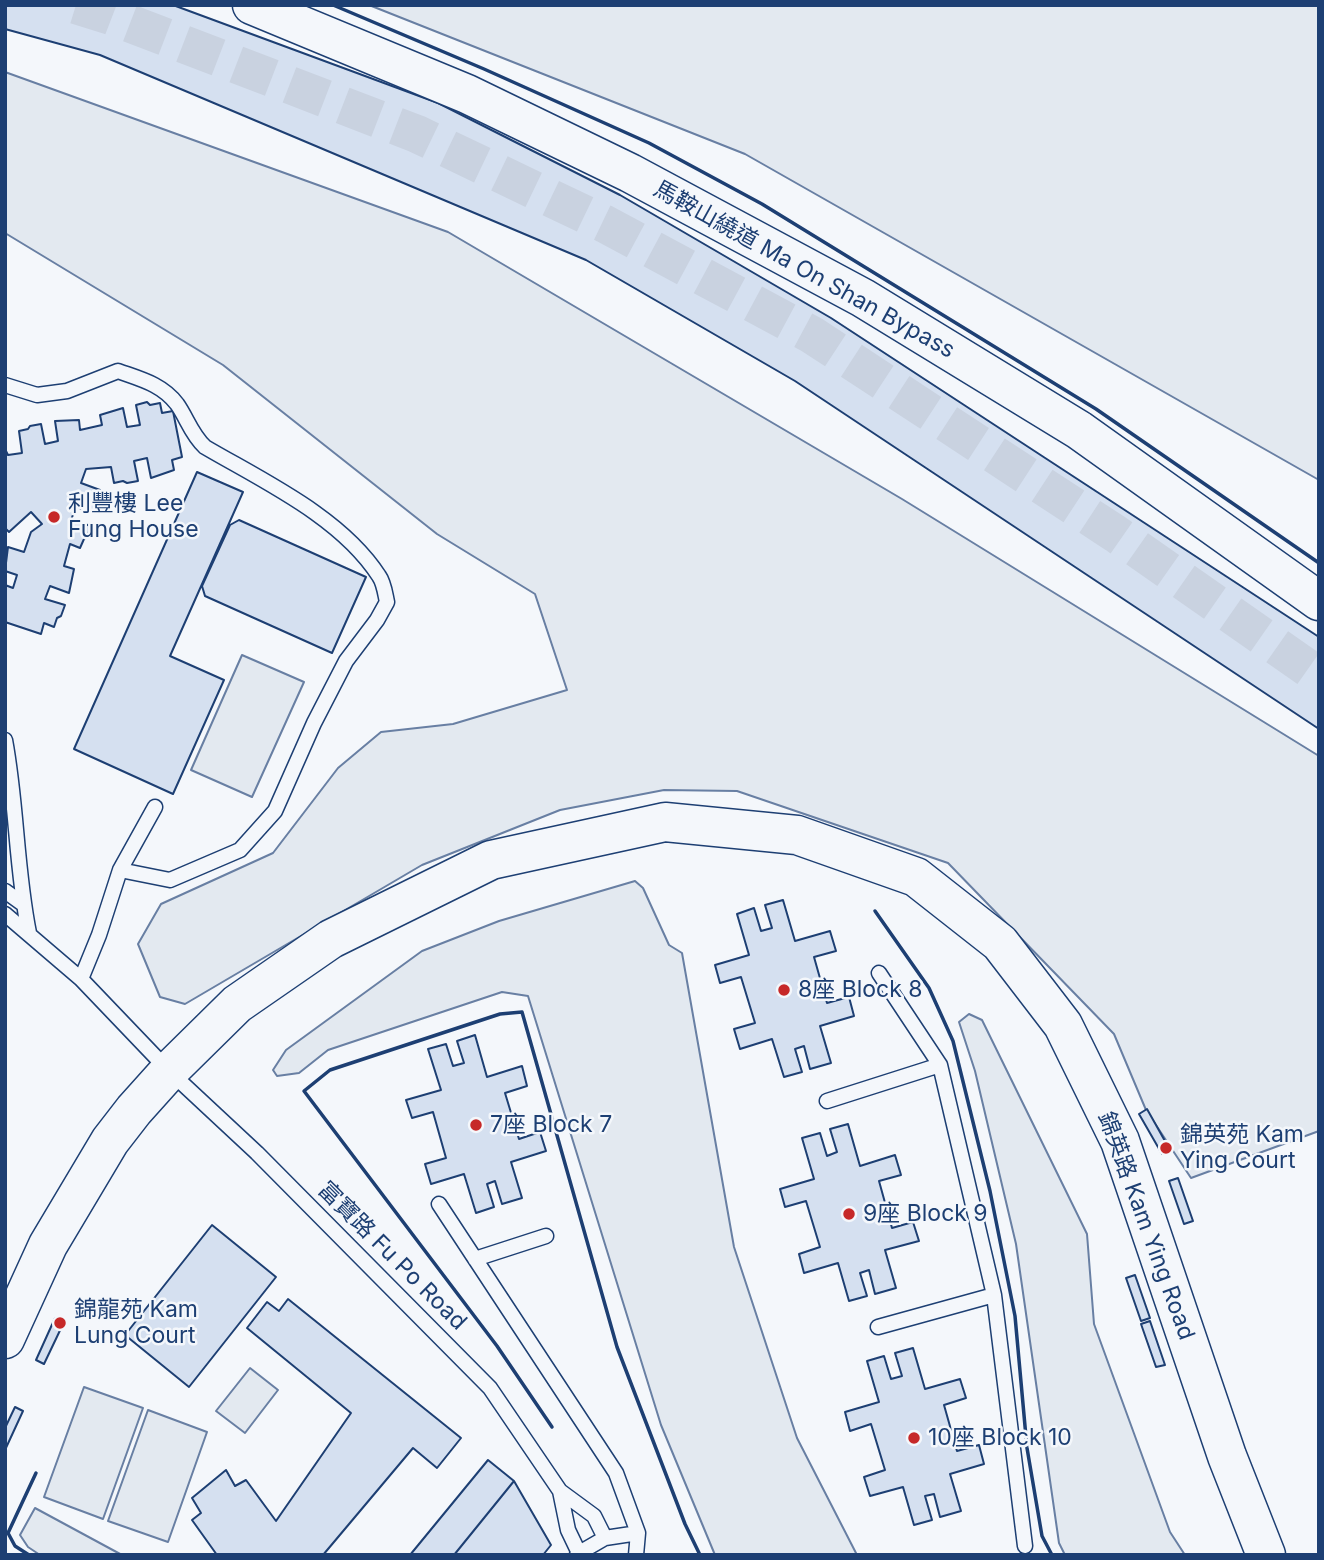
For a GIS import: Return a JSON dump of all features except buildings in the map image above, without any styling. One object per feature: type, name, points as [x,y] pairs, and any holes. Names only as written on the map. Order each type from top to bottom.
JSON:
[{"type":"street","name":"馬鞍山繞道 Ma On Shan Bypass","points":[[252,5],[467,94],[630,173],[863,298],[1079,430],[1319,601]]},
{"type":"street","name":"錦英路 Kam Ying Road","points":[[5,1339],[45,1249],[110,1141],[169,1072],[237,1004],[331,939],[491,860],[664,822],[797,835],[916,877],[1000,943],[1063,1025],[1120,1141],[1227,1456],[1266,1555]]},
{"type":"lane","points":[[5,385],[37,395],[47,394],[67,391],[118,371],[158,385],[177,404],[194,436],[205,447],[302,505],[349,539],[381,578],[387,602],[377,620],[345,661],[275,811],[240,850],[170,880],[120,870]]},
{"type":"lane","points":[[5,740],[10,809],[29,933]]},
{"type":"lane","points":[[80,979],[99,935],[120,870],[155,807]]},
{"type":"lane","points":[[5,891],[23,904]]},
{"type":"lane","name":"富寶路 Fu Po Road","points":[[5,914],[80,979],[169,1072],[257,1153],[490,1388],[560,1491],[594,1516],[605,1538]]},
{"type":"lane","points":[[879,973],[940,1065],[994,1295],[1025,1546]]},
{"type":"lane","points":[[827,1101],[940,1065]]},
{"type":"lane","points":[[439,1204],[616,1474],[638,1533],[636,1555]]},
{"type":"lane","points":[[475,1259],[546,1237]]},
{"type":"lane","points":[[878,1327],[994,1295]]},
{"type":"lane","name":"富寶路 Fu Po Road","points":[[560,1491],[568,1530],[578,1554]]},
{"type":"lane","points":[[578,1554],[605,1538],[638,1533]]},
{"type":"shaded area","points":[[369,5],[1319,5],[1319,480],[745,154]]},
{"type":"shaded area","points":[[5,72],[448,232],[902,499],[1319,756],[1319,1131],[1191,1178],[1146,1110],[1114,1034],[948,863],[737,791],[664,790],[560,810],[422,865],[185,1004],[160,997],[138,944],[161,904],[273,853],[338,768],[381,732],[453,724],[567,690],[535,594],[437,534],[223,365],[5,233]]},
{"type":"shaded area","points":[[242,655],[304,682],[252,797],[191,770]]},
{"type":"shaded area","points":[[635,881],[643,888],[669,945],[682,953],[734,1247],[797,1438],[857,1555],[715,1555],[661,1425],[528,996],[502,992],[328,1050],[299,1073],[277,1076],[273,1070],[286,1050],[422,951],[499,921]]},
{"type":"shaded area","points":[[969,1014],[982,1020],[1087,1234],[1094,1324],[1170,1532],[1185,1555],[1065,1555],[1059,1543],[1016,1244],[975,1071],[959,1022]]},
{"type":"shaded area","points":[[250,1368],[278,1390],[245,1433],[216,1411]]},
{"type":"shaded area","points":[[84,1387],[143,1408],[103,1519],[44,1497]]},
{"type":"shaded area","points":[[148,1410],[207,1432],[168,1542],[108,1521]]},
{"type":"shaded area","points":[[35,1508],[122,1555],[40,1555],[28,1547],[20,1535]]},
{"type":"tunnel","points":[[76,5],[417,134],[605,224],[812,335],[1116,534],[1319,676]]},
{"type":"wall","points":[[333,5],[649,143],[762,204],[1096,409],[1319,563]]},
{"type":"wall","points":[[875,911],[929,988],[953,1041],[990,1191],[1015,1316],[1027,1448],[1042,1536],[1052,1555]]},
{"type":"wall","points":[[552,1427],[497,1346],[304,1091],[330,1070],[500,1014],[522,1012],[617,1347],[685,1524],[700,1555]]},
{"type":"wall","points":[[29,1555],[15,1546],[8,1533],[36,1473]]},
{"type":"place","name":"利豐樓 Lee Fung House","points":[[54,517]]},
{"type":"place","name":"8座 Block 8","points":[[784,990]]},
{"type":"place","name":"7座 Block 7","points":[[476,1125]]},
{"type":"place","name":"錦英苑 Kam Ying Court","points":[[1166,1148]]},
{"type":"place","name":"9座 Block 9","points":[[849,1214]]},
{"type":"place","name":"錦龍苑 Kam Lung Court","points":[[60,1323]]},
{"type":"place","name":"10座 Block 10","points":[[914,1438]]}]
